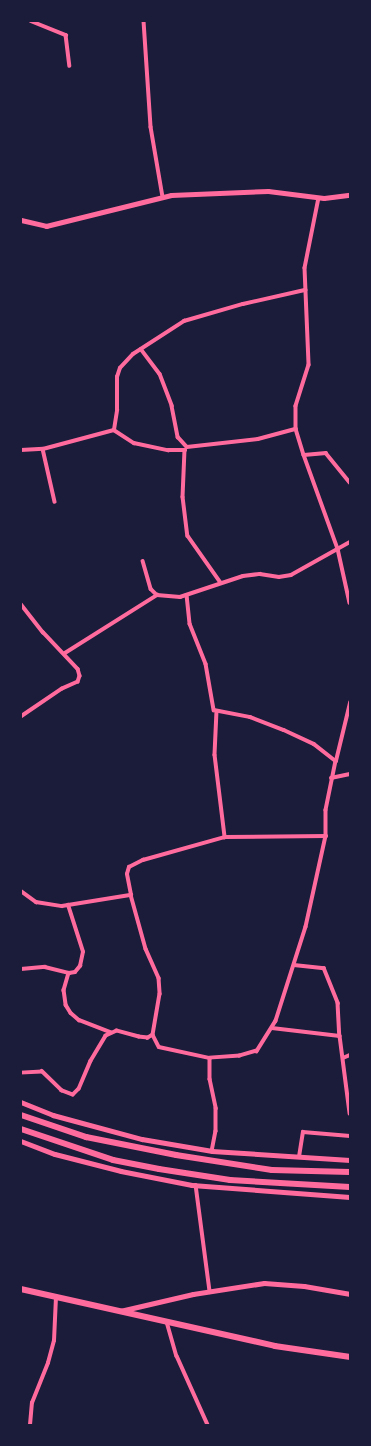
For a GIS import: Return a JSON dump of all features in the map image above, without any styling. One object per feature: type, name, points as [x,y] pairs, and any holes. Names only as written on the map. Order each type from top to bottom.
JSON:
[{"type":"highway","points":[[21,1115],[86,1137],[176,1155],[272,1170],[350,1172]]},
{"type":"highway","points":[[21,1129],[113,1160],[159,1170],[230,1180],[350,1188]]},
{"type":"main road","points":[[21,220],[46,226],[163,197],[268,191],[319,198],[350,195]]},
{"type":"main road","points":[[119,1312],[210,1292],[264,1283],[286,1284],[350,1294]]},
{"type":"main road","points":[[21,1289],[275,1346],[350,1357]]},
{"type":"street","points":[[31,21],[66,35],[70,66]]},
{"type":"street","points":[[144,21],[151,127],[163,197]]},
{"type":"street","points":[[319,198],[309,241],[305,290],[309,365],[296,406],[296,429],[338,550],[350,603]]},
{"type":"street","points":[[114,430],[117,410],[117,377],[120,368],[141,349],[184,322],[243,304],[305,290]]},
{"type":"street","points":[[141,349],[160,374],[172,406],[178,437],[186,449],[183,497],[188,536],[221,583]]},
{"type":"street","points":[[21,450],[43,449],[114,430],[134,443],[168,450],[258,439],[296,429]]},
{"type":"street","points":[[43,449],[55,502]]},
{"type":"street","points":[[304,455],[326,453],[350,483]]},
{"type":"street","points":[[65,653],[157,595],[180,597],[221,583],[260,574],[279,577],[291,575],[350,542]]},
{"type":"street","points":[[143,562],[146,578],[157,595]]},
{"type":"street","points":[[187,595],[190,624],[206,664],[213,707],[217,711],[250,717],[284,730],[314,744],[336,761]]},
{"type":"street","points":[[21,604],[43,632],[65,653],[78,669],[80,676],[78,682],[62,689],[21,717]]},
{"type":"street","points":[[326,836],[225,837],[134,863],[129,867],[127,874],[131,895],[146,950],[159,978],[160,994],[153,1034],[159,1047],[210,1058],[240,1056],[257,1050],[272,1028],[306,927],[326,836],[326,810],[331,778],[350,703]]},
{"type":"street","points":[[217,711],[215,755],[225,837]]},
{"type":"street","points":[[331,778],[350,774]]},
{"type":"street","points":[[21,891],[36,902],[68,905],[131,895]]},
{"type":"street","points":[[21,969],[45,967],[69,973],[75,972],[80,966],[83,952],[68,905]]},
{"type":"street","points":[[294,964],[324,968],[338,1003],[340,1036],[350,1113]]},
{"type":"street","points":[[69,973],[64,990],[66,1005],[71,1013],[79,1020],[111,1032],[122,1031],[148,1038],[153,1034]]},
{"type":"street","points":[[272,1028],[340,1036]]},
{"type":"street","points":[[21,1073],[42,1072],[62,1091],[73,1095],[79,1089],[91,1062],[111,1032]]},
{"type":"street","points":[[343,1058],[350,1055]]},
{"type":"street","points":[[210,1058],[210,1079],[216,1108],[216,1131],[212,1151]]},
{"type":"street","points":[[21,1102],[53,1115],[142,1139],[212,1151],[299,1158],[350,1160]]},
{"type":"street","points":[[299,1158],[303,1132],[350,1136]]},
{"type":"street","points":[[21,1141],[54,1154],[121,1171],[196,1186],[350,1197]]},
{"type":"street","points":[[196,1186],[210,1292]]},
{"type":"street","points":[[30,1425],[32,1403],[48,1363],[54,1341],[56,1297]]},
{"type":"street","points":[[167,1322],[177,1356],[208,1425]]}]
